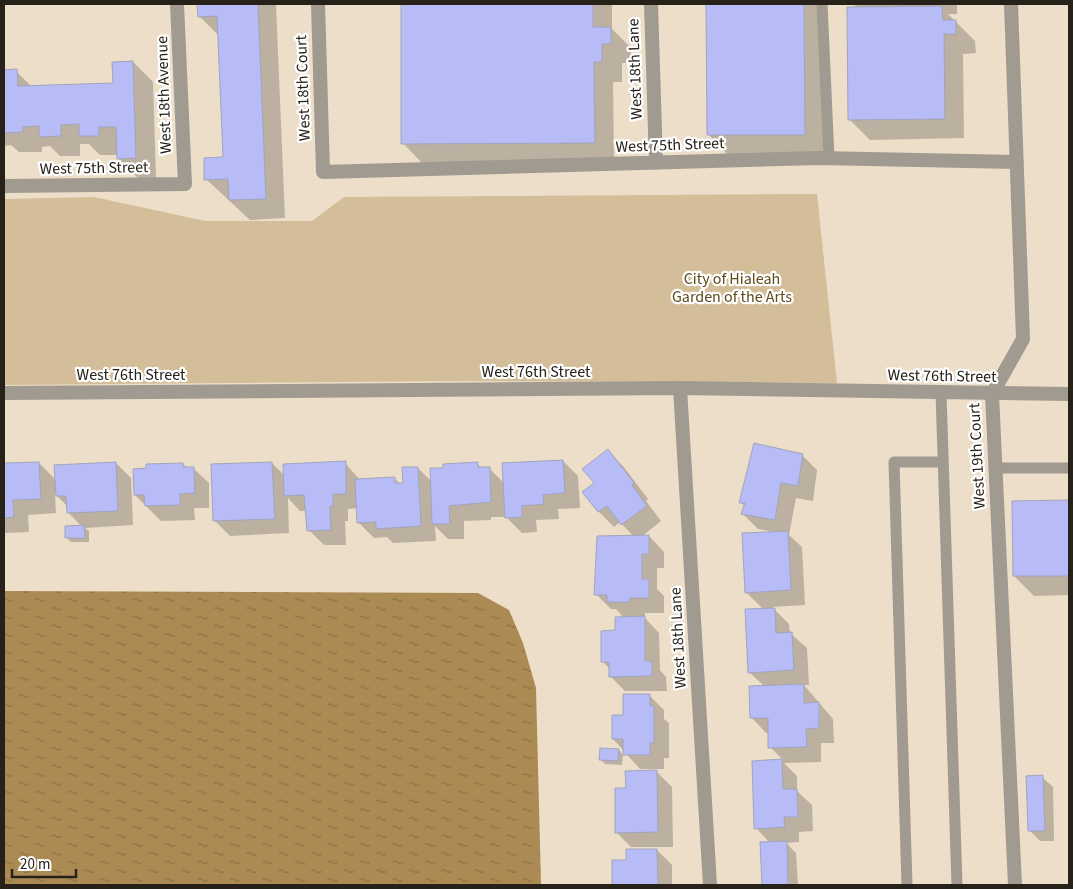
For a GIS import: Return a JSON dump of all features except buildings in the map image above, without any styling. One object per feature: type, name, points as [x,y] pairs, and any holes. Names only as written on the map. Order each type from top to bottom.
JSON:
[{"type":"street","name":"West 18th Avenue","points":[[177,4],[185,184]]},
{"type":"street","name":"West 18th Court","points":[[318,4],[323,172]]},
{"type":"street","name":"West 18th Lane","points":[[651,4],[656,163]]},
{"type":"street","name":"West 19th Court","points":[[1011,4],[1023,340],[992,394],[1015,885]]},
{"type":"street","name":"West 75th Street","points":[[323,172],[829,158],[1017,162]]},
{"type":"street","name":"West 75th Street","points":[[4,186],[185,184]]},
{"type":"street","name":"West 18th Lane","points":[[680,388],[710,885]]},
{"type":"street","name":"West 76th Street","points":[[4,393],[680,388],[1069,394]]},
{"type":"lane","points":[[822,4],[829,158]]},
{"type":"lane","points":[[941,393],[941,462],[957,885]]},
{"type":"lane","points":[[907,885],[894,462],[941,462]]},
{"type":"lane","points":[[995,468],[1069,468]]},
{"type":"green space","name":"City of Hialeah Garden of the Arts","points":[[817,194],[837,383],[460,381],[4,385],[4,199],[94,197],[205,221],[312,221],[344,197]]},
{"type":"water","points":[[4,591],[478,593],[509,610],[523,643],[536,688],[541,885],[4,885]]}]
